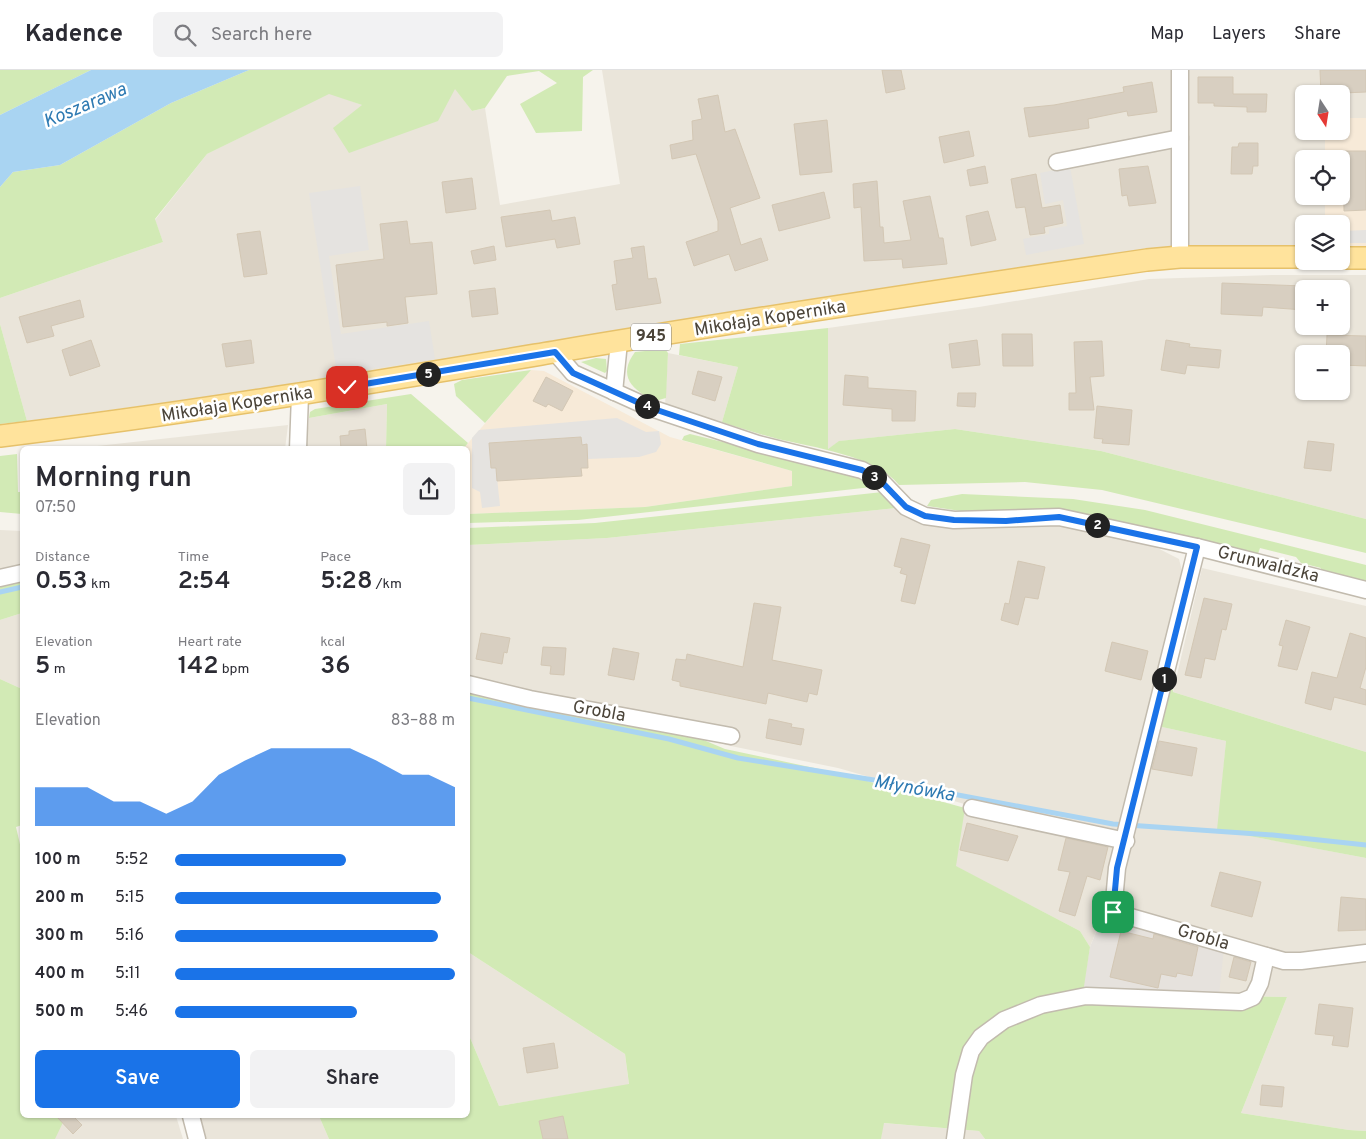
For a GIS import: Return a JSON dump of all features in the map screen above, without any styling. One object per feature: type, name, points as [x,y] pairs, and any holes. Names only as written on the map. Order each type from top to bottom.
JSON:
[{"type":"main road","name":"Mikołaja Kopernika","points":[[0,436],[148,418],[300,395],[555,352],[1180,257],[1295,258]]},
{"type":"main road","points":[[1350,258],[1366,258]]},
{"type":"street","points":[[1180,70],[1180,257]]},
{"type":"street","points":[[1057,162],[1180,138]]},
{"type":"street","points":[[614,392],[619,342]]},
{"type":"street","name":"Grunwaldzka","points":[[555,352],[573,373],[648,407],[758,444],[862,470],[880,480],[906,507],[925,516],[954,520],[1006,521],[1059,517],[1197,547],[1366,590]]},
{"type":"street","points":[[298,446],[300,395]]},
{"type":"street","name":"Grobla","points":[[1197,547],[1126,841],[1117,868],[1113,912],[1284,960],[1301,961],[1366,953]]},
{"type":"street","points":[[0,578],[20,573]]},
{"type":"street","name":"Grobla","points":[[470,684],[530,699],[731,736]]},
{"type":"street","points":[[972,808],[1126,841]]},
{"type":"street","points":[[954,1139],[964,1075],[971,1050],[981,1037],[1004,1020],[1041,1005],[1086,996],[1241,1002],[1253,997],[1260,983],[1266,956]]},
{"type":"street","points":[[192,1118],[197,1139]]},
{"type":"shaded area","points":[[602,70],[1173,70],[1175,246],[901,285],[298,385],[27,421],[0,324],[0,298],[163,242],[155,220],[207,154],[329,93],[362,105],[455,88],[472,111],[485,108],[500,205],[620,184]]},
{"type":"shaded area","points":[[1187,70],[1366,70],[1366,118],[1350,118],[1350,85],[1295,85],[1295,140],[1325,140],[1325,150],[1295,150],[1295,205],[1325,205],[1325,215],[1295,215],[1295,251],[1189,249]]},
{"type":"shaded area","points":[[1350,118],[1366,118],[1366,251],[1350,251],[1350,215],[1325,215],[1325,205],[1350,205],[1350,150],[1325,150],[1325,140],[1350,140]]},
{"type":"shaded area","points":[[1070,167],[1084,244],[1026,255],[1023,239],[1049,234],[1049,229],[1067,226],[1063,200],[1045,204],[1040,173]]},
{"type":"shaded area","points":[[360,186],[369,250],[329,256],[341,334],[429,321],[435,359],[337,374],[309,193]]},
{"type":"shaded area","points":[[1366,230],[1366,243],[1350,243],[1350,231]]},
{"type":"shaded area","points":[[1273,275],[1366,275],[1366,519],[1101,451],[955,429],[840,441],[828,449],[828,328],[979,307],[1149,279]]},
{"type":"shaded area","points":[[668,353],[738,367],[722,422],[665,406]]},
{"type":"shaded area","points":[[531,370],[544,371],[670,437],[792,471],[792,486],[645,507],[470,514],[470,446],[466,446]]},
{"type":"shaded area","points":[[387,404],[386,446],[306,446],[309,418]]},
{"type":"shaded area","points":[[617,418],[646,432],[659,431],[661,444],[656,452],[639,457],[588,459],[587,445],[582,445],[581,437],[489,443],[491,468],[496,468],[500,506],[482,508],[480,492],[472,488],[472,438],[479,430]]},
{"type":"shaded area","points":[[288,425],[285,446],[97,446]]},
{"type":"shaded area","points":[[906,507],[925,516],[1059,517],[1124,531],[1179,559],[1182,571],[1125,819],[1117,834],[968,805],[838,768],[726,745],[695,731],[470,680],[470,545],[607,538]]},
{"type":"shaded area","points":[[0,530],[20,531],[20,571],[0,576]]},
{"type":"shaded area","points":[[1202,568],[1366,606],[1366,752],[1173,692]]},
{"type":"shaded area","points":[[20,614],[20,688],[0,679],[0,620]]},
{"type":"shaded area","points":[[1158,726],[1226,741],[1218,830],[1366,858],[1366,1131],[1241,1113],[1287,997],[1219,996],[1106,906],[1090,947],[1080,931],[955,866],[964,808],[1130,844]]},
{"type":"shaded area","points":[[1104,912],[1224,947],[1219,996],[1082,993],[1090,947]]},
{"type":"shaded area","points":[[470,953],[625,1054],[629,1085],[499,1106],[470,1038]]},
{"type":"shaded area","points":[[63,1118],[177,1118],[183,1139],[53,1139]]},
{"type":"shaded area","points":[[200,1118],[320,1118],[329,1139],[205,1139]]},
{"type":"shaded area","points":[[883,1123],[979,1131],[985,1139],[881,1139]]},
{"type":"green space","points":[[0,70],[91,70],[0,115]]},
{"type":"green space","points":[[249,70],[593,70],[583,77],[582,131],[536,133],[520,104],[557,83],[539,71],[507,76],[485,108],[472,111],[455,89],[438,121],[349,153],[333,128],[362,105],[329,94],[207,154],[155,219],[163,242],[0,298],[0,187],[13,172],[60,165],[171,103]]},
{"type":"green space","points":[[0,324],[27,421],[0,424]]},
{"type":"green space","points":[[828,328],[828,449],[839,441],[955,429],[1101,451],[1366,519],[1366,553],[1102,490],[1025,482],[899,485],[889,475],[860,460],[722,422],[738,367],[679,355],[680,344]]},
{"type":"green space","points":[[665,349],[668,353],[666,398],[655,401],[634,387],[627,375],[627,368],[635,352]]},
{"type":"green space","points":[[596,358],[606,359],[607,371],[605,373],[581,362]]},
{"type":"green space","points":[[531,370],[485,423],[456,396],[454,384],[462,380]]},
{"type":"green space","points":[[411,394],[468,443],[466,446],[386,446],[387,404],[309,418],[310,412],[315,409]]},
{"type":"green space","points":[[690,434],[851,473],[872,487],[578,520],[470,523],[470,514],[645,507],[792,486],[792,471],[682,440],[684,436]]},
{"type":"green space","points":[[17,454],[20,514],[0,512],[0,456]]},
{"type":"green space","points":[[892,491],[906,507],[607,538],[470,545],[470,528],[595,523]]},
{"type":"green space","points":[[962,494],[1073,499],[1145,510],[1366,565],[1366,585],[1320,574],[1321,568],[1301,563],[1296,557],[1260,548],[1257,557],[1142,526],[1069,512],[974,513],[927,506],[931,500]]},
{"type":"green space","points":[[20,576],[20,614],[0,620],[0,581]]},
{"type":"green space","points":[[1170,654],[1173,692],[1366,752],[1366,858],[1217,830],[1226,741],[1153,725]]},
{"type":"green space","points":[[0,679],[20,688],[20,826],[16,827],[20,844],[20,1118],[65,1118],[55,1139],[0,1139]]},
{"type":"green space","points":[[470,687],[694,736],[725,749],[838,773],[965,808],[956,866],[1080,931],[1090,947],[1083,993],[1287,997],[1241,1113],[1366,1131],[1366,1139],[985,1139],[979,1131],[884,1123],[881,1139],[329,1139],[320,1118],[470,1118],[470,1038],[499,1106],[629,1084],[625,1054],[470,953]]},
{"type":"water","name":"Koszarawa","points":[[91,70],[249,70],[171,103],[60,165],[13,172],[0,187],[0,115]]},
{"type":"building","points":[[882,70],[901,70],[905,89],[886,93]]},
{"type":"building","points":[[1320,70],[1366,70],[1366,92],[1350,93],[1350,85],[1321,85]]},
{"type":"building","points":[[1198,77],[1233,77],[1233,94],[1267,94],[1266,112],[1247,112],[1247,107],[1214,106],[1214,103],[1198,103]]},
{"type":"building","points":[[1152,82],[1157,112],[1128,116],[1127,111],[1088,119],[1089,128],[1029,137],[1024,108],[1054,105],[1124,92],[1123,87]]},
{"type":"building","points":[[718,95],[725,132],[735,129],[760,198],[730,208],[741,245],[761,238],[768,260],[735,271],[729,254],[694,266],[686,242],[718,231],[718,221],[696,154],[672,159],[670,145],[693,140],[692,121],[702,119],[698,99]]},
{"type":"building","points":[[827,120],[832,172],[800,175],[794,124]]},
{"type":"building","points":[[969,131],[974,156],[944,163],[939,137]]},
{"type":"building","points":[[1239,143],[1258,143],[1258,166],[1253,166],[1252,174],[1231,174],[1232,147],[1238,147]]},
{"type":"building","points":[[1350,151],[1366,151],[1366,210],[1344,211],[1344,205],[1350,205]]},
{"type":"building","points":[[985,166],[988,183],[970,186],[967,170]]},
{"type":"building","points":[[1148,166],[1156,203],[1129,206],[1127,195],[1122,196],[1119,169]]},
{"type":"building","points":[[1036,174],[1042,208],[1060,205],[1063,223],[1044,227],[1045,233],[1030,235],[1025,207],[1016,208],[1011,179]]},
{"type":"building","points":[[472,178],[476,209],[446,213],[442,182]]},
{"type":"building","points":[[877,181],[880,227],[883,227],[884,243],[911,240],[903,201],[930,196],[939,238],[943,238],[947,264],[903,268],[902,259],[864,261],[861,207],[854,208],[853,184]]},
{"type":"building","points":[[824,192],[830,218],[779,231],[772,205]]},
{"type":"building","points":[[550,210],[552,221],[575,217],[580,244],[557,248],[555,239],[506,247],[501,217]]},
{"type":"building","points":[[988,211],[996,240],[971,246],[966,216]]},
{"type":"building","points":[[407,221],[410,244],[432,242],[437,294],[405,297],[408,323],[387,326],[387,322],[343,327],[336,265],[384,259],[380,224]]},
{"type":"building","points":[[260,231],[267,274],[244,277],[237,234]]},
{"type":"building","points":[[494,246],[496,260],[474,264],[471,251]]},
{"type":"building","points":[[644,246],[648,279],[656,278],[661,303],[616,310],[612,285],[617,284],[614,261],[633,258],[631,248]]},
{"type":"building","points":[[1222,283],[1295,286],[1295,309],[1263,307],[1262,316],[1221,314]]},
{"type":"building","points":[[495,288],[498,314],[472,317],[469,291]]},
{"type":"building","points":[[80,300],[84,317],[51,326],[54,336],[27,343],[19,317]]},
{"type":"building","points":[[1002,334],[1032,334],[1033,366],[1003,366]]},
{"type":"building","points":[[1327,335],[1366,336],[1366,366],[1350,365],[1350,345],[1326,345]]},
{"type":"building","points":[[91,340],[100,366],[70,376],[62,350]]},
{"type":"building","points":[[251,340],[254,363],[226,367],[222,344]]},
{"type":"building","points":[[977,340],[980,365],[952,368],[949,344]]},
{"type":"building","points":[[1166,340],[1190,344],[1189,347],[1221,350],[1219,368],[1187,365],[1185,374],[1161,370]]},
{"type":"building","points":[[1102,341],[1104,376],[1090,377],[1094,410],[1069,410],[1069,393],[1076,393],[1074,342]]},
{"type":"building","points":[[698,371],[722,377],[715,401],[692,394]]},
{"type":"building","points":[[845,375],[868,377],[868,388],[916,391],[915,421],[892,421],[892,409],[843,405]]},
{"type":"building","points":[[546,377],[573,391],[562,411],[548,404],[546,407],[533,401]]},
{"type":"building","points":[[958,393],[976,393],[975,407],[957,406]]},
{"type":"building","points":[[1097,406],[1132,410],[1129,445],[1102,443],[1103,439],[1094,438]]},
{"type":"building","points":[[365,429],[367,446],[341,446],[340,436],[349,435],[349,431]]},
{"type":"building","points":[[581,437],[582,445],[587,444],[588,468],[581,468],[582,476],[497,481],[496,468],[491,468],[489,443]]},
{"type":"building","points":[[1308,441],[1334,444],[1331,471],[1304,468]]},
{"type":"building","points":[[901,538],[930,545],[915,604],[901,601],[907,575],[900,573],[902,568],[894,566]]},
{"type":"building","points":[[1018,561],[1045,567],[1038,599],[1025,597],[1018,625],[1001,620],[1005,603],[1009,604]]},
{"type":"building","points":[[1204,598],[1232,604],[1226,630],[1222,629],[1215,660],[1205,658],[1201,678],[1185,675]]},
{"type":"building","points":[[754,603],[781,607],[772,660],[822,670],[817,695],[809,693],[807,702],[768,693],[766,704],[680,686],[680,682],[672,680],[676,659],[686,660],[687,654],[743,667]]},
{"type":"building","points":[[1286,620],[1310,627],[1297,670],[1278,666],[1283,646],[1279,645]]},
{"type":"building","points":[[481,633],[510,638],[507,653],[504,652],[502,664],[476,659]]},
{"type":"building","points":[[1350,633],[1366,638],[1366,667],[1360,688],[1366,690],[1366,705],[1334,697],[1331,710],[1305,703],[1312,672],[1337,678]]},
{"type":"building","points":[[1112,642],[1148,651],[1141,680],[1105,671]]},
{"type":"building","points":[[543,647],[566,648],[564,675],[550,674],[551,666],[541,665]]},
{"type":"building","points":[[613,648],[639,653],[634,680],[608,675]]},
{"type":"building","points":[[769,719],[792,724],[791,727],[804,729],[801,745],[766,738]]},
{"type":"building","points":[[1159,741],[1197,748],[1192,776],[1152,769]]},
{"type":"building","points":[[967,823],[1018,836],[1008,861],[960,850]]},
{"type":"building","points":[[1066,838],[1108,847],[1100,880],[1087,876],[1075,916],[1059,911],[1070,872],[1058,870]]},
{"type":"building","points":[[1220,872],[1261,882],[1252,917],[1211,906]]},
{"type":"building","points":[[1341,897],[1366,899],[1366,930],[1338,931]]},
{"type":"building","points":[[1121,931],[1153,939],[1154,934],[1198,947],[1192,976],[1177,973],[1176,977],[1161,974],[1158,988],[1110,977]]},
{"type":"building","points":[[1234,957],[1251,962],[1246,981],[1229,977]]},
{"type":"building","points":[[1319,1004],[1353,1008],[1348,1047],[1332,1045],[1334,1036],[1315,1034]]},
{"type":"building","points":[[554,1043],[558,1068],[527,1073],[523,1048]]},
{"type":"building","points":[[1262,1085],[1284,1087],[1282,1107],[1260,1105]]},
{"type":"building","points":[[563,1116],[568,1139],[543,1139],[539,1121]]},
{"type":"building","points":[[58,1118],[75,1118],[82,1125],[73,1134]]},
{"type":"waterway","name":"Młynówka","points":[[0,592],[20,587]]},
{"type":"waterway","name":"Młynówka","points":[[470,698],[669,739],[738,758],[905,785],[1113,824],[1273,835],[1366,845]]},
{"type":"route","points":[[347,387],[555,352],[573,373],[648,407],[758,444],[862,470],[880,480],[906,507],[925,516],[954,520],[1006,521],[1059,517],[1197,547],[1126,841],[1117,868],[1113,912]]}]
